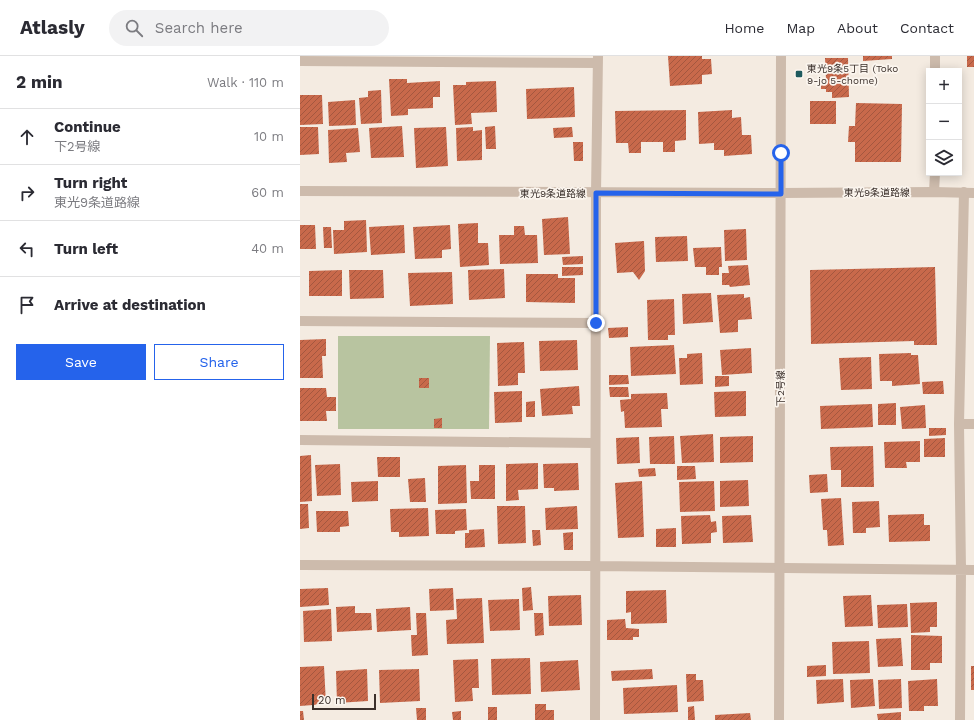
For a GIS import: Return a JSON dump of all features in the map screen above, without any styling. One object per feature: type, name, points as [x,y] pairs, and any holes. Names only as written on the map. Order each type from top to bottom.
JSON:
[{"type":"street","name":"下2号線","points":[[779,720],[781,56]]},
{"type":"street","points":[[935,56],[935,68]]},
{"type":"street","points":[[300,61],[598,60],[596,193],[595,720]]},
{"type":"street","points":[[934,192],[935,176]]},
{"type":"street","name":"東光9条道路線","points":[[300,191],[781,194],[969,193]]},
{"type":"street","points":[[960,720],[961,570],[959,424],[969,193]]},
{"type":"street","points":[[300,321],[596,323]]},
{"type":"street","points":[[959,424],[974,424]]},
{"type":"street","points":[[300,440],[596,443]]},
{"type":"street","points":[[300,565],[974,570]]},
{"type":"green space","points":[[338,336],[490,336],[489,429],[338,429]]},
{"type":"building","points":[[668,56],[702,56],[702,59],[711,59],[712,74],[702,75],[702,84],[670,86]]},
{"type":"building","points":[[863,56],[892,56],[892,59],[863,61]]},
{"type":"building","points":[[967,56],[974,56],[974,67],[967,67]]},
{"type":"building","points":[[825,58],[848,58],[849,97],[832,98],[832,92],[826,92],[826,89],[821,89],[821,79],[826,79]]},
{"type":"building","points":[[389,79],[407,79],[407,83],[440,81],[440,97],[433,97],[433,108],[408,109],[408,115],[391,116]]},
{"type":"building","points":[[496,81],[497,112],[471,113],[472,124],[455,125],[453,85],[466,85],[466,82]]},
{"type":"building","points":[[574,87],[575,117],[527,119],[526,89]]},
{"type":"building","points":[[381,90],[382,123],[361,124],[359,98],[368,97],[368,91]]},
{"type":"building","points":[[300,95],[322,95],[323,124],[300,125]]},
{"type":"building","points":[[355,100],[356,125],[329,126],[328,102]]},
{"type":"building","points":[[810,101],[836,101],[836,124],[810,124]]},
{"type":"building","points":[[856,103],[902,104],[901,162],[855,162],[855,142],[848,142],[849,126],[855,126]]},
{"type":"building","points":[[686,110],[686,140],[675,141],[675,152],[663,152],[663,142],[641,142],[641,153],[629,153],[628,143],[616,143],[615,111]]},
{"type":"building","points":[[732,110],[732,118],[741,117],[742,135],[751,135],[752,154],[724,156],[724,150],[714,150],[714,143],[699,144],[698,112]]},
{"type":"building","points":[[402,126],[404,157],[371,158],[369,128]]},
{"type":"building","points":[[495,126],[496,149],[486,149],[485,127]]},
{"type":"building","points":[[300,127],[318,127],[319,154],[300,155]]},
{"type":"building","points":[[446,127],[448,166],[416,168],[414,128]]},
{"type":"building","points":[[473,127],[473,131],[482,130],[482,160],[457,161],[456,128]]},
{"type":"building","points":[[572,127],[573,137],[554,138],[553,128]]},
{"type":"building","points":[[358,128],[360,152],[346,153],[347,162],[329,163],[328,130]]},
{"type":"building","points":[[573,142],[583,142],[583,161],[574,161]]},
{"type":"building","points":[[568,217],[570,254],[544,255],[542,219]]},
{"type":"building","points":[[366,220],[367,252],[334,254],[333,230],[344,230],[344,221]]},
{"type":"building","points":[[478,223],[478,243],[488,243],[489,265],[460,267],[458,224]]},
{"type":"building","points":[[300,225],[315,225],[316,249],[300,249]]},
{"type":"building","points":[[404,225],[405,253],[371,255],[369,227]]},
{"type":"building","points":[[450,225],[451,249],[442,250],[442,258],[415,259],[413,227]]},
{"type":"building","points":[[514,226],[524,226],[525,235],[537,235],[538,263],[500,264],[499,235],[514,235]]},
{"type":"building","points":[[323,227],[331,227],[332,248],[324,248]]},
{"type":"building","points":[[746,229],[747,260],[725,261],[724,230]]},
{"type":"building","points":[[687,236],[688,261],[656,262],[655,237]]},
{"type":"building","points":[[644,241],[645,271],[639,280],[633,272],[617,273],[615,243]]},
{"type":"building","points":[[721,247],[722,267],[719,267],[719,275],[706,275],[706,267],[695,267],[693,248]]},
{"type":"building","points":[[583,256],[583,264],[563,265],[562,257]]},
{"type":"building","points":[[748,265],[750,285],[730,287],[729,285],[722,285],[722,273],[729,273],[728,266]]},
{"type":"building","points":[[562,267],[583,267],[583,275],[562,276]]},
{"type":"building","points":[[935,267],[937,345],[914,345],[914,341],[811,344],[810,270]]},
{"type":"building","points":[[504,269],[505,298],[469,300],[468,270]]},
{"type":"building","points":[[342,270],[342,296],[309,296],[309,271]]},
{"type":"building","points":[[349,270],[383,270],[384,298],[350,299]]},
{"type":"building","points":[[452,272],[453,304],[410,306],[408,273]]},
{"type":"building","points":[[526,274],[558,274],[558,278],[575,278],[575,303],[526,302]]},
{"type":"building","points":[[711,293],[713,322],[683,324],[682,294]]},
{"type":"building","points":[[744,294],[744,298],[750,297],[752,319],[738,320],[738,332],[720,333],[717,295]]},
{"type":"building","points":[[674,299],[675,335],[668,335],[668,340],[648,340],[647,300]]},
{"type":"building","points":[[628,327],[628,337],[609,338],[608,328]]},
{"type":"building","points":[[326,339],[326,356],[322,356],[323,378],[300,378],[300,340]]},
{"type":"building","points":[[577,340],[578,370],[540,371],[539,341]]},
{"type":"building","points":[[524,342],[525,373],[518,373],[518,385],[498,386],[497,343]]},
{"type":"building","points":[[674,345],[676,374],[631,376],[630,347]]},
{"type":"building","points":[[751,348],[752,373],[722,375],[720,350]]},
{"type":"building","points":[[702,353],[703,384],[680,385],[679,358],[687,358],[687,354]]},
{"type":"building","points":[[911,353],[911,355],[918,355],[920,384],[892,386],[892,381],[880,381],[879,354]]},
{"type":"building","points":[[871,357],[872,389],[841,390],[839,358]]},
{"type":"building","points":[[609,375],[628,375],[629,384],[609,385]]},
{"type":"building","points":[[715,376],[729,376],[729,386],[715,387]]},
{"type":"building","points":[[419,378],[429,378],[429,388],[419,388]]},
{"type":"building","points":[[943,381],[944,394],[923,394],[922,382]]},
{"type":"building","points":[[579,386],[580,406],[572,406],[573,414],[542,416],[540,389]]},
{"type":"building","points":[[609,387],[628,387],[629,397],[610,397]]},
{"type":"building","points":[[300,388],[326,388],[327,397],[336,397],[336,411],[326,411],[327,421],[300,421]]},
{"type":"building","points":[[522,391],[522,422],[495,423],[494,392]]},
{"type":"building","points":[[746,391],[746,416],[715,417],[714,392]]},
{"type":"building","points":[[667,393],[668,409],[661,409],[662,427],[625,428],[624,411],[621,412],[620,400],[631,399],[631,394]]},
{"type":"building","points":[[535,401],[535,417],[526,417],[526,402]]},
{"type":"building","points":[[896,403],[896,425],[878,425],[878,404]]},
{"type":"building","points":[[872,404],[873,427],[821,429],[820,406]]},
{"type":"building","points":[[925,405],[926,428],[902,429],[900,407]]},
{"type":"building","points":[[442,418],[442,428],[434,428],[434,419]]},
{"type":"building","points":[[929,428],[946,428],[946,435],[929,436]]},
{"type":"building","points":[[713,434],[714,462],[682,463],[680,436]]},
{"type":"building","points":[[674,436],[675,464],[650,464],[649,437]]},
{"type":"building","points":[[753,436],[753,462],[720,463],[720,437]]},
{"type":"building","points":[[639,437],[640,463],[617,464],[616,438]]},
{"type":"building","points":[[945,438],[945,457],[924,457],[924,439]]},
{"type":"building","points":[[920,441],[920,462],[906,462],[907,468],[885,468],[884,442]]},
{"type":"building","points":[[873,446],[874,487],[841,487],[841,470],[831,470],[830,447]]},
{"type":"building","points":[[311,455],[312,501],[300,502],[300,456]]},
{"type":"building","points":[[377,457],[400,457],[400,477],[378,477]]},
{"type":"building","points":[[538,463],[538,489],[518,490],[519,500],[506,501],[506,464]]},
{"type":"building","points":[[578,463],[579,490],[554,491],[554,488],[544,488],[543,464]]},
{"type":"building","points":[[340,464],[341,495],[317,496],[315,465]]},
{"type":"building","points":[[466,465],[467,503],[438,504],[438,466]]},
{"type":"building","points":[[479,465],[495,465],[495,499],[471,499],[470,481],[479,481]]},
{"type":"building","points":[[677,466],[695,466],[696,479],[677,480]]},
{"type":"building","points":[[655,468],[656,476],[639,477],[638,469]]},
{"type":"building","points":[[827,474],[828,492],[810,493],[809,475]]},
{"type":"building","points":[[425,478],[426,502],[410,502],[408,479]]},
{"type":"building","points":[[748,480],[749,506],[720,507],[720,481]]},
{"type":"building","points":[[378,481],[378,501],[352,502],[351,482]]},
{"type":"building","points":[[642,481],[644,537],[618,538],[615,483]]},
{"type":"building","points":[[714,481],[715,511],[680,512],[679,482]]},
{"type":"building","points":[[841,498],[844,545],[828,546],[827,530],[823,530],[821,499]]},
{"type":"building","points":[[879,501],[880,527],[866,528],[866,533],[853,533],[852,502]]},
{"type":"building","points":[[300,504],[308,504],[309,528],[300,529]]},
{"type":"building","points":[[497,506],[525,506],[526,543],[498,544]]},
{"type":"building","points":[[577,506],[578,529],[546,530],[545,508]]},
{"type":"building","points":[[428,508],[429,536],[399,537],[399,532],[391,532],[390,509]]},
{"type":"building","points":[[466,509],[467,530],[455,531],[455,534],[436,534],[435,510]]},
{"type":"building","points":[[316,511],[348,511],[349,526],[340,527],[340,532],[317,532]]},
{"type":"building","points":[[924,514],[924,525],[930,525],[930,541],[889,542],[888,515]]},
{"type":"building","points":[[710,515],[711,522],[716,521],[717,532],[711,533],[711,543],[682,544],[681,516]]},
{"type":"building","points":[[751,515],[753,542],[723,543],[722,516]]},
{"type":"building","points":[[676,528],[676,547],[656,547],[656,529]]},
{"type":"building","points":[[484,529],[485,547],[465,548],[465,533],[469,533],[469,530]]},
{"type":"building","points":[[532,530],[540,530],[541,545],[533,546]]},
{"type":"building","points":[[573,532],[573,550],[564,550],[563,533]]},
{"type":"building","points":[[531,587],[533,610],[523,611],[522,588]]},
{"type":"building","points":[[328,588],[329,605],[300,607],[300,589]]},
{"type":"building","points":[[453,588],[454,610],[430,611],[429,589]]},
{"type":"building","points":[[666,590],[667,623],[631,624],[631,612],[626,613],[626,591]]},
{"type":"building","points":[[581,595],[582,625],[549,626],[548,596]]},
{"type":"building","points":[[871,595],[873,626],[845,627],[843,596]]},
{"type":"building","points":[[482,598],[484,643],[447,644],[446,620],[457,619],[456,599]]},
{"type":"building","points":[[519,599],[520,630],[490,631],[488,600]]},
{"type":"building","points":[[937,602],[937,627],[930,627],[930,632],[911,633],[910,603]]},
{"type":"building","points":[[907,604],[908,627],[878,628],[877,605]]},
{"type":"building","points":[[355,606],[355,613],[371,613],[372,630],[337,632],[336,607]]},
{"type":"building","points":[[410,607],[411,630],[377,632],[376,609]]},
{"type":"building","points":[[331,609],[332,641],[304,642],[303,611]]},
{"type":"building","points":[[416,613],[426,613],[428,655],[412,656],[411,635],[417,635]]},
{"type":"building","points":[[534,613],[543,613],[544,635],[535,636]]},
{"type":"building","points":[[625,619],[626,628],[639,629],[639,637],[633,637],[633,640],[607,640],[607,620]]},
{"type":"building","points":[[911,635],[942,636],[942,663],[930,663],[930,670],[911,670]]},
{"type":"building","points":[[901,638],[903,666],[878,667],[876,639]]},
{"type":"building","points":[[869,641],[870,673],[833,674],[832,642]]},
{"type":"building","points":[[530,658],[531,694],[492,695],[491,659]]},
{"type":"building","points":[[478,659],[479,688],[472,688],[473,701],[455,702],[453,660]]},
{"type":"building","points":[[578,660],[580,690],[541,692],[540,662]]},
{"type":"building","points":[[826,665],[826,676],[807,677],[807,666]]},
{"type":"building","points":[[324,666],[326,704],[300,706],[300,667]]},
{"type":"building","points":[[971,666],[974,666],[974,690],[971,690]]},
{"type":"building","points":[[367,669],[368,701],[337,703],[336,671]]},
{"type":"building","points":[[419,669],[420,701],[380,703],[379,670]]},
{"type":"building","points":[[652,669],[653,679],[612,681],[611,671]]},
{"type":"building","points":[[686,674],[696,674],[696,680],[703,680],[704,701],[687,702]]},
{"type":"building","points":[[843,679],[844,702],[817,704],[816,680]]},
{"type":"building","points":[[873,679],[875,706],[851,708],[850,680]]},
{"type":"building","points":[[901,679],[902,708],[879,709],[878,680]]},
{"type":"building","points":[[937,679],[938,706],[924,706],[924,711],[909,711],[908,681]]},
{"type":"building","points":[[677,685],[678,712],[624,714],[623,688]]},
{"type":"building","points":[[535,704],[546,704],[546,710],[554,710],[554,720],[535,720]]},
{"type":"building","points":[[694,706],[695,720],[688,720],[688,707]]},
{"type":"building","points":[[488,707],[497,707],[497,720],[488,720]]},
{"type":"building","points":[[416,708],[426,708],[426,720],[417,720]]},
{"type":"building","points":[[300,711],[303,711],[304,720],[300,720]]},
{"type":"building","points":[[461,711],[461,720],[453,720],[452,712]]},
{"type":"building","points":[[901,712],[901,720],[878,720],[877,714]]},
{"type":"building","points":[[750,713],[751,720],[715,720],[715,715]]},
{"type":"place","name":"東光9条5丁目 (Toko 9-jo 5-chome)","points":[[799,74]]},
{"type":"route","points":[[596,323],[596,193],[781,194],[781,153]]}]
